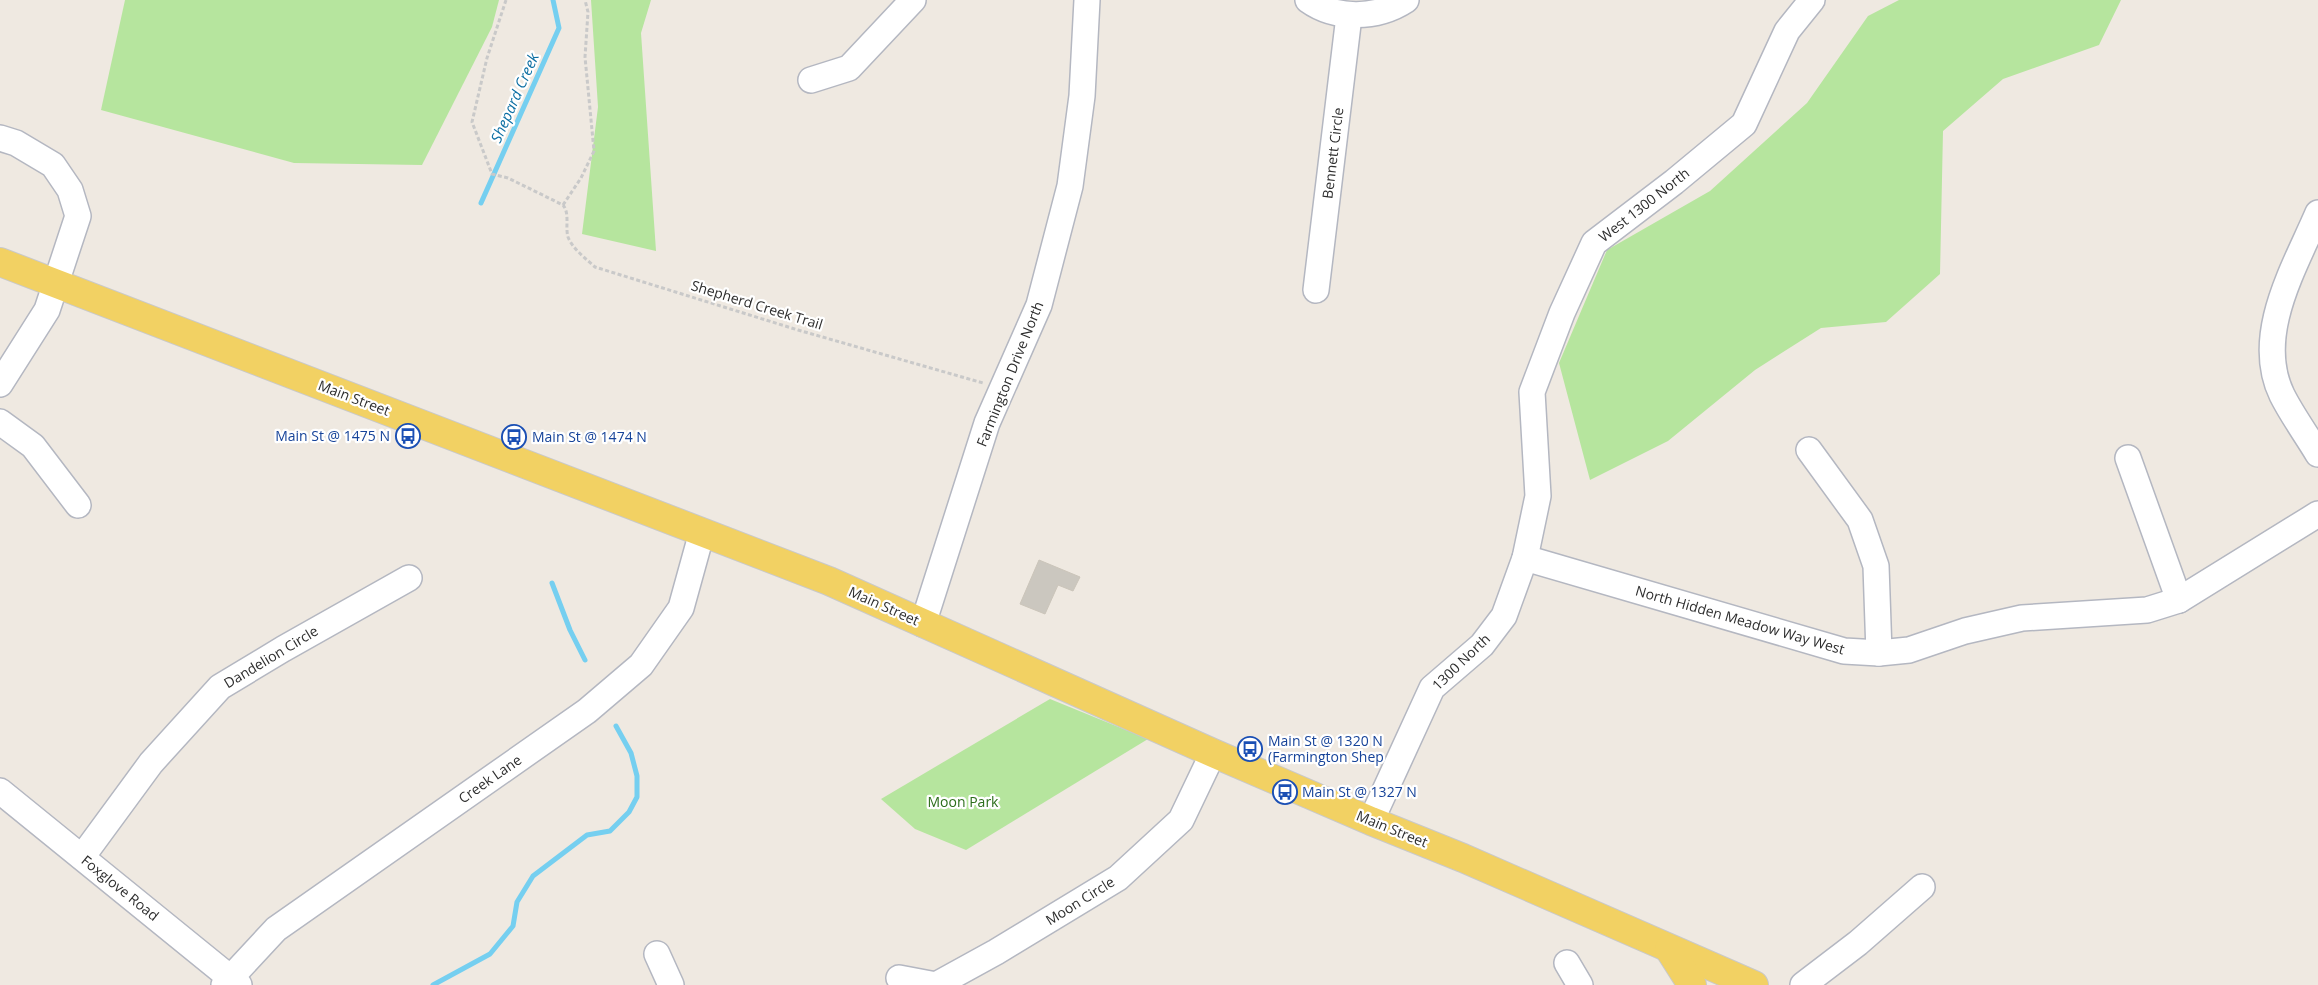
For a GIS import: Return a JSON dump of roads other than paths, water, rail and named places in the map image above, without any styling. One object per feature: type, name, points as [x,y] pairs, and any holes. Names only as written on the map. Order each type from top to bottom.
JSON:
[{"type":"main road","name":"Main Street","points":[[0,262],[829,581],[1213,754],[1463,858],[1754,985]]},
{"type":"main road","points":[[1669,949],[1692,985]]},
{"type":"street","points":[[811,80],[849,68],[913,0]]},
{"type":"street","name":"Farmington Drive North","points":[[923,624],[987,423],[1039,305],[1070,186],[1082,96],[1087,0]]},
{"type":"street","points":[[1308,0],[1317,7],[1349,16],[1393,8],[1406,0]]},
{"type":"street","name":"West 1300 North","points":[[1525,558],[1538,496],[1532,392],[1562,313],[1594,243],[1744,124],[1787,31],[1812,0]]},
{"type":"street","name":"Bennett Circle","points":[[1316,290],[1349,16]]},
{"type":"street","points":[[0,138],[16,143],[53,165],[70,190],[78,216],[58,283],[47,310],[0,384]]},
{"type":"street","points":[[2318,213],[2282,297],[2270,352],[2281,394],[2318,454]]},
{"type":"street","points":[[0,422],[33,446],[78,505]]},
{"type":"street","points":[[1809,450],[1860,520],[1876,566],[1879,652]]},
{"type":"street","points":[[2128,458],[2179,600]]},
{"type":"street","name":"North Hidden Meadow Way West","points":[[1525,558],[1844,651],[1879,652],[1909,650],[1965,631],[2022,618],[2147,610],[2179,600],[2318,514]]},
{"type":"street","name":"Creek Lane","points":[[231,982],[276,930],[587,711],[641,665],[681,608],[702,532]]},
{"type":"street","name":"1300 North","points":[[1371,821],[1432,688],[1482,645],[1504,616],[1525,558]]},
{"type":"street","name":"Dandelion Circle","points":[[82,858],[151,763],[220,687],[409,578]]},
{"type":"street","name":"Moon Circle","points":[[899,978],[936,985],[996,952],[1118,878],[1181,820],[1213,754]]},
{"type":"street","name":"Foxglove Road","points":[[0,791],[231,982]]},
{"type":"street","points":[[1803,985],[1858,943],[1922,888]]},
{"type":"street","points":[[657,954],[671,985]]},
{"type":"street","points":[[1567,963],[1580,985]]},
{"type":"waterway","name":"Shepard Creek","points":[[481,203],[559,28],[553,0]]},
{"type":"waterway","name":"Shepard Creek","points":[[552,583],[570,630],[585,660]]},
{"type":"waterway","name":"Shepard Creek","points":[[433,985],[490,954],[513,926],[517,902],[533,876],[587,835],[610,831],[629,812],[637,797],[637,776],[631,753],[616,726]]},
{"type":"place","name":"Main St @ 1475 N","points":[[408,436]]},
{"type":"place","name":"Main St @ 1474 N","points":[[514,437]]},
{"type":"place","name":"Main St @ 1320 N (Farmington Shep","points":[[1250,749]]},
{"type":"place","name":"Main St @ 1327 N","points":[[1285,792]]},
{"type":"park label","name":"Moon Park","points":[[963,802]]}]
